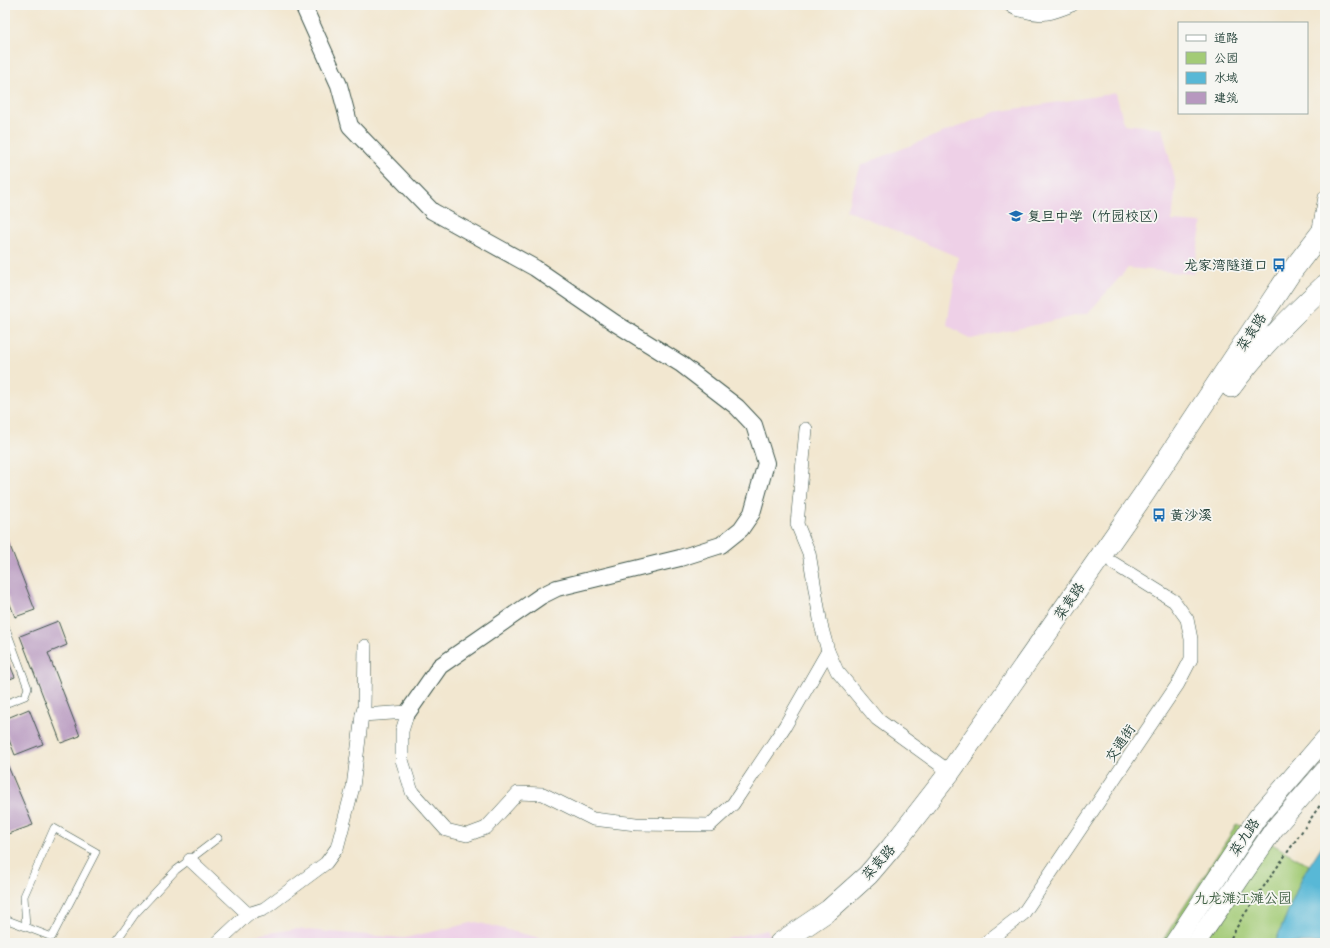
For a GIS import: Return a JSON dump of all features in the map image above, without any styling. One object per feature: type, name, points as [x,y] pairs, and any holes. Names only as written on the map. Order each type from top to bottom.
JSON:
[{"type":"main road","name":"菜袁路","points":[[780,943],[829,910],[868,875],[950,772],[1144,494],[1291,272],[1321,232]]},
{"type":"main road","name":"菜袁路","points":[[807,943],[858,903],[899,858],[1113,564],[1216,407],[1246,365],[1279,328],[1325,285]]},
{"type":"main road","name":"菜九路","points":[[1174,943],[1257,818],[1325,739]]},
{"type":"main road","name":"菜九路","points":[[1196,943],[1274,829],[1325,770]]},
{"type":"street","points":[[303,5],[339,85],[350,126],[432,211],[535,268],[615,323],[681,364],[737,407],[754,425],[766,463],[752,512],[740,529],[722,545],[680,558],[557,588],[541,596],[440,666],[408,712],[402,731],[402,760],[412,792],[446,830],[467,836],[486,828],[518,794],[543,794],[593,819],[636,824],[710,825],[734,804],[785,726],[828,651]]},
{"type":"street","points":[[1010,5],[1013,8],[1033,14],[1047,14],[1072,5]]},
{"type":"street","points":[[1321,232],[1325,196]]},
{"type":"street","points":[[806,429],[797,524],[809,553],[821,625],[828,651],[837,671],[877,719],[950,772]]},
{"type":"street","name":"交通街","points":[[985,943],[1023,914],[1031,903],[1178,684],[1191,659],[1191,639],[1187,619],[1174,601],[1113,564]]},
{"type":"street","points":[[217,943],[248,914],[264,909],[326,863],[337,848],[353,787],[364,708],[366,646]]},
{"type":"street","points":[[362,715],[408,712]]},
{"type":"street","points":[[190,860],[248,914]]},
{"type":"lane","points":[[5,626],[28,688],[25,696],[5,704]]},
{"type":"lane","points":[[5,919],[52,937],[96,852],[54,828],[24,896],[26,927]]},
{"type":"lane","points":[[115,943],[136,913],[176,870],[218,838]]},
{"type":"path","points":[[1228,943],[1242,918],[1325,798]]},
{"type":"shaded area","name":"复旦中学（竹园校区）","points":[[1116,93],[1124,124],[1162,128],[1176,184],[1172,221],[1202,223],[1193,274],[1128,268],[1088,313],[971,339],[947,325],[958,257],[846,210],[861,165],[995,112]]},
{"type":"shaded area","points":[[476,922],[540,938],[581,943],[231,943],[236,938],[294,929],[404,938]]},
{"type":"shaded area","points":[[767,930],[776,943],[707,943]]},
{"type":"green space","name":"九龙滩江滩公园","points":[[1237,824],[1309,865],[1303,875],[1275,943],[1161,943]]},
{"type":"water","points":[[1325,841],[1325,943],[1275,943],[1303,875]]},
{"type":"building","points":[[5,533],[35,610],[15,617],[5,591]]},
{"type":"building","points":[[58,621],[67,645],[48,653],[80,736],[61,743],[20,636]]},
{"type":"building","points":[[5,653],[15,677],[5,681]]},
{"type":"building","points":[[29,709],[43,744],[15,755],[5,730],[5,719]]},
{"type":"building","points":[[5,759],[33,825],[5,835]]},
{"type":"place","name":"复旦中学（竹园校区）","points":[[1016,216]]},
{"type":"place","name":"龙家湾隧道口","points":[[1279,265]]},
{"type":"place","name":"黄沙溪","points":[[1159,515]]}]
